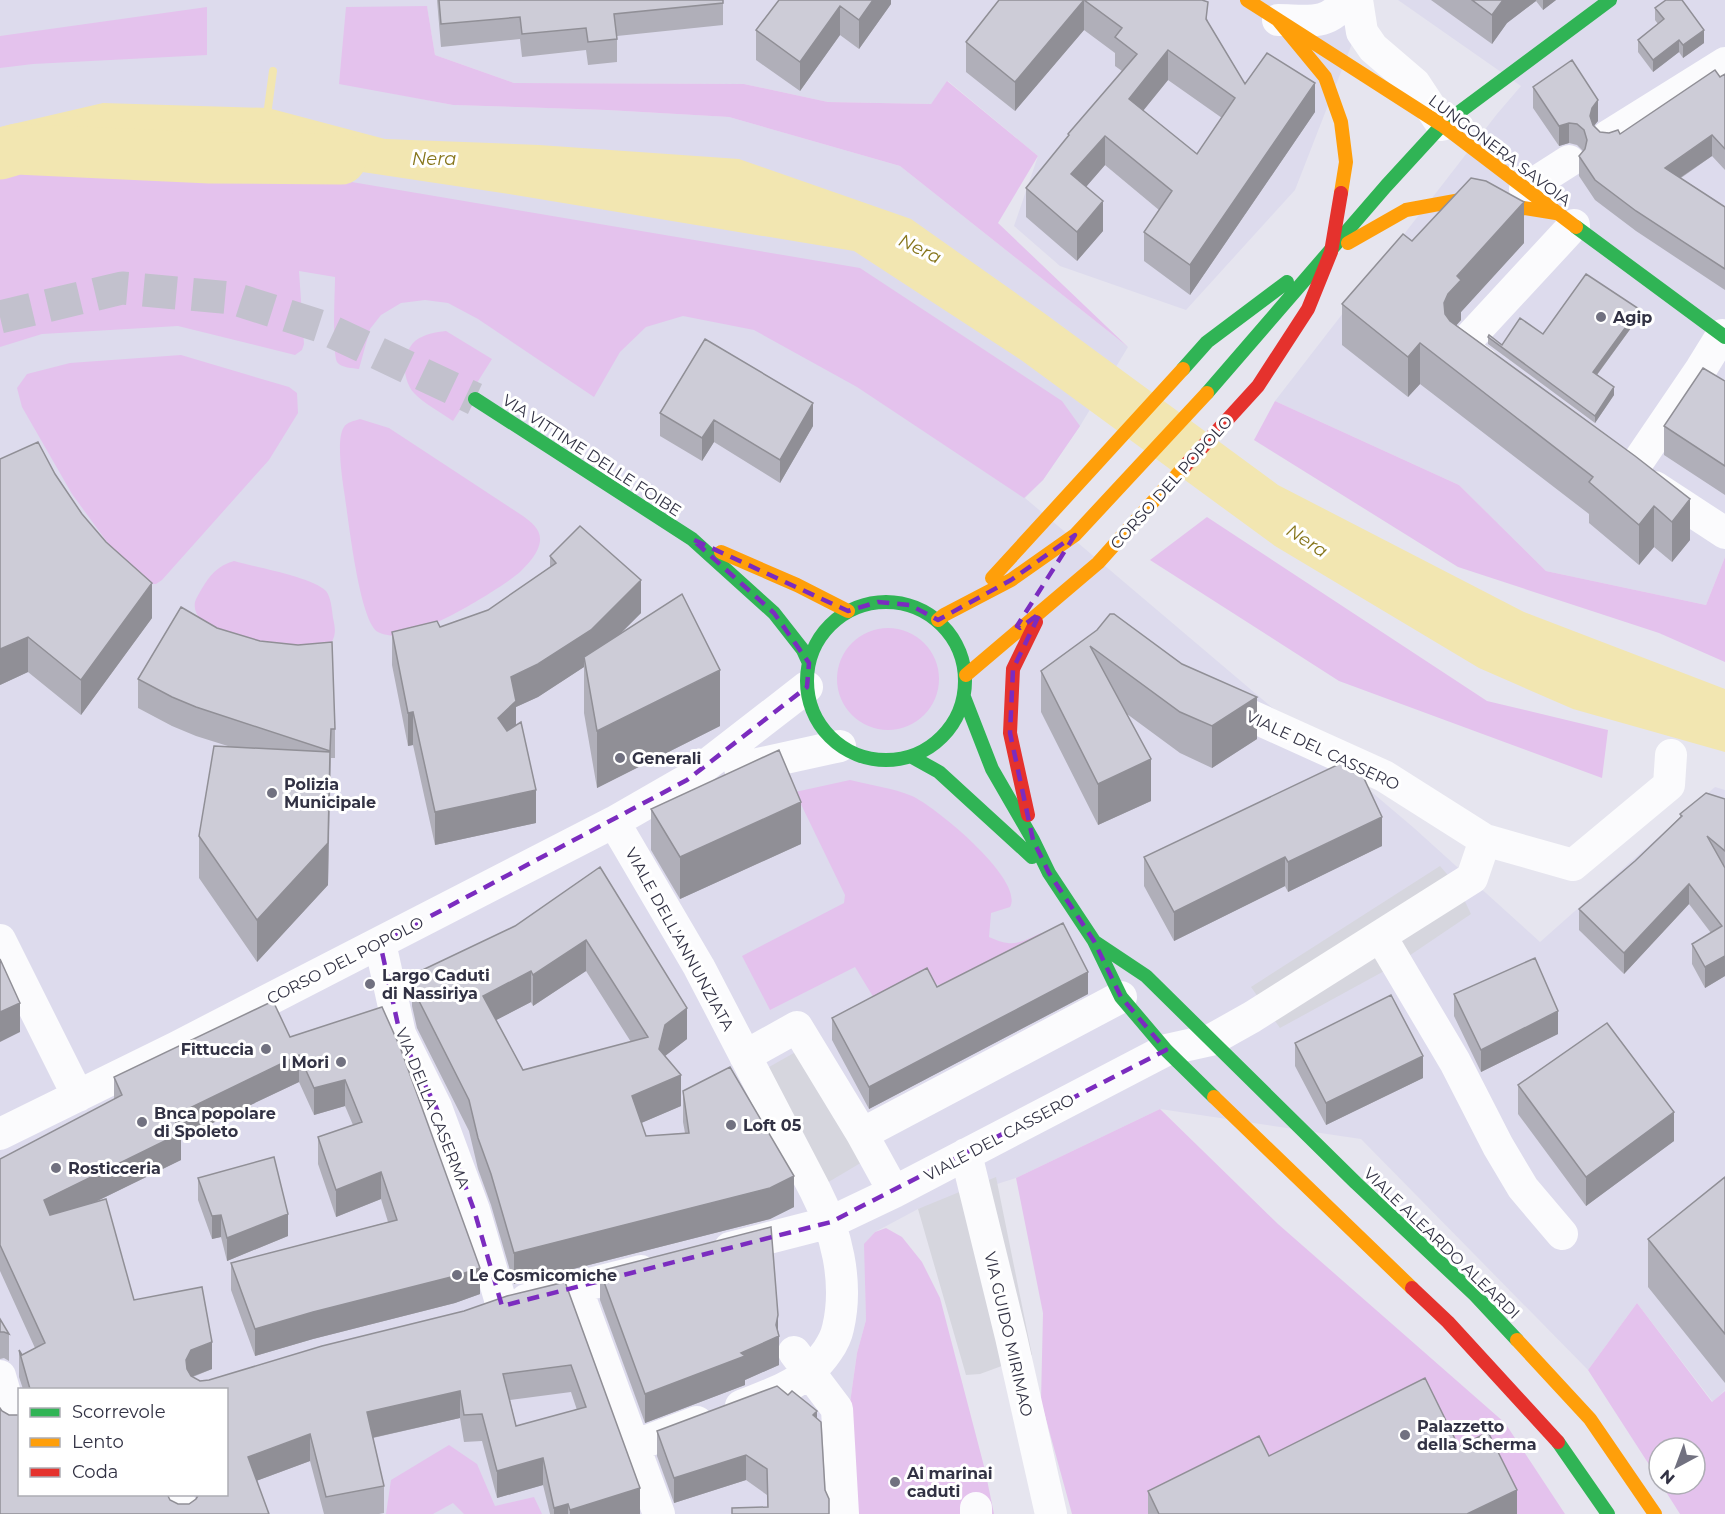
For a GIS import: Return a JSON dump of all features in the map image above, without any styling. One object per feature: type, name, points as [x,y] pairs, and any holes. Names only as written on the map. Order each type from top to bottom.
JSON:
[{"type":"street","name":"LUNGONERA SAVOIA","points":[[1247,0],[1442,125],[1723,336]]},
{"type":"street","points":[[1278,20],[1326,19],[1340,9],[1345,0]]},
{"type":"street","points":[[1357,0],[1362,32],[1373,48],[1415,84],[1442,125]]},
{"type":"street","name":"CORSO DEL POPOLO","points":[[938,620],[1011,580],[1075,535],[1233,365],[1386,186],[1442,125],[1610,0]]},
{"type":"street","points":[[1278,20],[1325,76],[1341,122],[1346,162],[1331,252]]},
{"type":"street","points":[[1608,136],[1725,63]]},
{"type":"street","points":[[1525,189],[1569,161]]},
{"type":"street","points":[[1331,252],[1406,210],[1466,199],[1565,219],[1461,347],[1508,382]]},
{"type":"street","name":"CORSO DEL POPOLO","points":[[973,600],[1050,512],[1207,342],[1331,252]]},
{"type":"street","name":"CORSO DEL POPOLO","points":[[966,675],[1037,607],[1098,563],[1258,386],[1308,309],[1331,252]]},
{"type":"street","points":[[1723,336],[1701,369],[1621,465],[1725,533]]},
{"type":"street","name":"VIA VITTIME DELLE FOIBE","points":[[474,399],[692,539],[797,585],[848,611]]},
{"type":"street","points":[[1057,564],[1075,535]]},
{"type":"street","name":"VIA VITTIME DELLE FOIBE","points":[[692,539],[774,613],[803,650],[808,675]]},
{"type":"street","points":[[878,602],[910,605],[938,620],[952,636],[962,654],[966,675],[964,697],[958,717],[946,734],[931,748],[912,757],[887,761],[862,757],[840,746],[824,729],[812,709],[808,675],[817,642],[830,624],[848,611],[878,602]]},
{"type":"street","points":[[1033,840],[1010,733],[1013,669],[1037,607]]},
{"type":"street","name":"CORSO DEL POPOLO","points":[[0,1134],[614,822],[687,780],[808,675]]},
{"type":"street","name":"VIALE DEL CASSERO","points":[[1190,689],[1384,776],[1485,840],[1574,865],[1669,785],[1671,755]]},
{"type":"street","points":[[964,697],[992,769],[1033,840],[1049,873],[1094,941],[1121,997],[1166,1050],[1329,1210],[1448,1322],[1559,1443],[1608,1514]]},
{"type":"street","name":"CORSO DEL POPOLO","points":[[687,780],[840,746]]},
{"type":"street","points":[[912,757],[939,772],[1049,873]]},
{"type":"street","name":"VIALE DELL'ANNUNZIATA","points":[[614,822],[699,967],[831,1222],[842,1276],[842,1304],[838,1330],[809,1359]]},
{"type":"street","name":"VIALE DEL CASSERO","points":[[698,1256],[793,1240],[894,1192],[1166,1050],[1211,1040],[1381,937],[1472,878],[1485,840]]},
{"type":"street","points":[[1381,937],[1455,1062],[1498,1146],[1523,1188],[1562,1234]]},
{"type":"street","points":[[0,940],[78,1096]]},
{"type":"street","points":[[1094,941],[1146,976],[1211,1040]]},
{"type":"street","name":"VIA DELLA CASERMA","points":[[380,942],[400,1034],[436,1107],[474,1210],[502,1306]]},
{"type":"street","points":[[862,1134],[1121,997]]},
{"type":"street","points":[[745,1056],[797,1027],[862,1134],[894,1192]]},
{"type":"street","name":"VIALE ALEARDO ALEARDI","points":[[1211,1040],[1356,1183],[1475,1294],[1590,1419],[1655,1514]]},
{"type":"street","name":"VIA GUIDO MIRIMAO","points":[[966,1154],[1051,1514]]},
{"type":"street","points":[[471,1316],[664,1265]]},
{"type":"street","points":[[576,1287],[659,1514]]},
{"type":"street","points":[[634,1446],[771,1394],[809,1359],[837,1409],[843,1514]]},
{"type":"street","points":[[0,1376],[11,1427]]},
{"type":"street","points":[[178,1496],[183,1514]]},
{"type":"highlighted area","points":[[1075,535],[1017,626],[1020,628],[1040,613],[1013,669],[1010,733],[1033,840],[1049,873],[1094,941],[1121,997],[1166,1050],[831,1222],[502,1306],[474,1210],[436,1107],[400,1034],[380,943],[687,780],[807,687],[809,663],[774,613],[692,539],[848,611],[878,602],[910,605],[938,620],[1011,580]]},
{"type":"shaded area","points":[[0,0],[1369,0],[1295,190],[1186,310],[1060,266],[1014,226],[1038,156],[948,81],[931,104],[828,102],[744,84],[514,83],[435,55],[427,7],[339,83],[453,105],[729,117],[900,166],[1128,347],[1080,426],[1043,480],[1025,498],[1414,828],[1540,942],[1715,787],[1725,790],[1725,1390],[1713,1402],[1637,1303],[1588,1370],[1361,1139],[1160,1109],[1016,1178],[918,1209],[875,1232],[865,1244],[866,1320],[857,1353],[830,1514],[0,1514]]},
{"type":"shaded area","points":[[1398,0],[1725,0],[1725,557],[1706,605],[1546,571],[1459,485],[1275,401],[1521,86]]},
{"type":"shaded area","points":[[427,6],[435,55],[514,83],[744,84],[828,102],[931,104],[947,81],[1038,156],[998,223],[1128,347],[900,166],[729,117],[453,105],[339,84],[346,7]]},
{"type":"shaded area","points":[[207,7],[207,55],[33,64],[0,68],[0,36]]},
{"type":"shaded area","points":[[210,158],[860,268],[1062,401],[1080,426],[1043,480],[1024,498],[857,387],[754,330],[683,316],[646,327],[620,352],[594,397],[478,319],[448,303],[425,300],[401,303],[381,315],[370,329],[359,369],[347,367],[339,364],[335,356],[335,277],[299,271],[304,344],[302,350],[295,355],[178,326],[42,334],[0,347],[0,175]]},
{"type":"shaded area","points":[[446,331],[492,359],[453,421],[414,393],[405,374],[405,359],[410,346],[426,335]]},
{"type":"shaded area","points":[[181,355],[289,387],[297,393],[298,413],[269,460],[162,580],[156,584],[148,584],[118,557],[72,494],[22,407],[17,388],[27,374],[70,363]]},
{"type":"shaded area","points":[[1275,401],[1459,485],[1546,571],[1706,605],[1725,557],[1725,662],[1659,633],[1458,567],[1254,440]]},
{"type":"shaded area","points":[[360,419],[389,428],[535,526],[540,541],[530,561],[521,571],[497,588],[423,629],[394,636],[378,632],[371,624],[360,589],[341,467],[342,432],[347,424]]},
{"type":"shaded area","points":[[1207,517],[1487,701],[1608,730],[1602,778],[1339,681],[1150,560]]},
{"type":"shaded area","points":[[234,561],[297,577],[326,591],[331,604],[335,630],[333,640],[328,647],[263,645],[232,637],[201,620],[196,611],[195,602],[201,590],[214,572]]},
{"type":"shaded area","points":[[888,628],[907,632],[924,643],[935,660],[939,679],[935,698],[924,715],[907,726],[888,730],[869,726],[852,715],[841,698],[837,679],[841,660],[852,643],[869,632]]},
{"type":"shaded area","points":[[850,780],[897,791],[924,803],[958,829],[992,863],[1011,895],[1010,907],[991,913],[989,937],[1016,943],[1041,933],[1046,943],[965,981],[935,985],[880,1008],[855,967],[770,1010],[742,956],[844,903],[845,895],[795,792]]},
{"type":"shaded area","points":[[1440,866],[1458,887],[1471,914],[1397,964],[1280,1028],[1251,987]]},
{"type":"shaded area","points":[[808,1045],[874,1155],[815,1190],[755,1075]]},
{"type":"shaded area","points":[[1160,1109],[1278,1224],[1505,1423],[1565,1514],[1072,1514],[1041,1401],[1043,1313],[1016,1178]]},
{"type":"shaded area","points":[[996,1177],[1032,1355],[980,1374],[966,1375],[918,1209]]},
{"type":"shaded area","points":[[886,1228],[902,1237],[922,1262],[940,1298],[985,1470],[994,1514],[830,1514],[857,1353],[866,1320],[864,1244],[875,1232]]},
{"type":"shaded area","points":[[1637,1303],[1712,1402],[1725,1391],[1725,1514],[1680,1514],[1669,1496],[1707,1496],[1707,1436],[1647,1436],[1647,1461],[1588,1370]]},
{"type":"shaded area","points":[[449,1445],[477,1464],[495,1506],[534,1497],[542,1514],[464,1514],[453,1503],[433,1514],[386,1514],[391,1480]]},
{"type":"water","points":[[103,103],[268,108],[385,139],[539,145],[739,159],[911,219],[1044,313],[1278,485],[1524,612],[1725,689],[1725,752],[1573,709],[1479,668],[1275,546],[1021,360],[854,251],[509,194],[202,148],[46,162],[0,171],[0,127]]},
{"type":"building","points":[[439,0],[723,0],[723,3],[614,14],[617,39],[588,42],[586,28],[522,34],[520,17],[441,24]]},
{"type":"building","points":[[779,0],[873,0],[859,20],[840,6],[800,62],[756,30]]},
{"type":"building","points":[[999,0],[1084,0],[1015,82],[966,42]]},
{"type":"building","points":[[1084,0],[1202,0],[1208,2],[1206,19],[1245,84],[1267,53],[1315,83],[1190,265],[1144,232],[1172,191],[1105,136],[1071,174],[1103,201],[1077,232],[1026,188],[1068,134],[1137,54],[1115,37],[1122,28]],"holes":[[[1168,50],[1235,98],[1197,154],[1129,99]]]},
{"type":"building","points":[[1472,0],[1503,0],[1492,15]]},
{"type":"building","points":[[1666,0],[1682,0],[1704,30],[1683,45],[1679,40],[1653,60],[1638,40],[1664,19],[1655,8]]},
{"type":"building","points":[[1572,60],[1598,100],[1590,116],[1593,125],[1600,132],[1609,133],[1618,130],[1620,134],[1715,70],[1720,77],[1725,74],[1725,149],[1712,135],[1665,168],[1725,207],[1725,269],[1636,211],[1595,180],[1579,156],[1585,149],[1587,140],[1584,130],[1577,124],[1569,123],[1559,126],[1533,87]]},
{"type":"building","points":[[1471,178],[1486,181],[1524,202],[1457,276],[1461,280],[1448,294],[1444,303],[1445,314],[1450,321],[1690,499],[1672,522],[1654,506],[1639,525],[1589,482],[1593,477],[1420,343],[1408,357],[1342,304],[1403,234],[1412,241]]},
{"type":"building","points":[[1586,274],[1639,309],[1593,372],[1614,387],[1595,416],[1488,337],[1489,335],[1502,345],[1520,318],[1543,334]]},
{"type":"building","points":[[705,339],[813,403],[780,460],[714,420],[702,438],[660,413]]},
{"type":"building","points":[[1703,368],[1725,381],[1725,466],[1664,426]]},
{"type":"building","points":[[38,442],[55,474],[82,514],[106,542],[152,583],[81,680],[28,637],[0,649],[0,459]]},
{"type":"building","points":[[580,526],[641,580],[591,630],[538,664],[511,677],[516,701],[498,718],[507,731],[521,722],[536,790],[435,812],[413,712],[408,713],[392,632],[437,621],[440,627],[488,610],[556,563],[550,556]]},
{"type":"building","points":[[682,594],[720,670],[597,731],[584,657]]},
{"type":"building","points":[[181,607],[217,628],[260,641],[298,645],[332,642],[335,729],[331,729],[330,751],[196,707],[138,679]]},
{"type":"building","points":[[1110,614],[1114,614],[1182,664],[1257,697],[1212,726],[1180,712],[1090,646],[1151,759],[1098,784],[1041,671],[1097,630]]},
{"type":"building","points":[[214,746],[330,752],[328,843],[257,920],[199,836]]},
{"type":"building","points":[[779,750],[801,802],[680,857],[651,809]]},
{"type":"building","points":[[1354,757],[1382,817],[1288,862],[1285,857],[1174,912],[1144,857]]},
{"type":"building","points":[[1706,793],[1725,799],[1725,851],[1707,836],[1725,868],[1725,956],[1705,967],[1692,944],[1722,926],[1689,884],[1624,953],[1579,909],[1635,861],[1682,816],[1680,814]]},
{"type":"building","points":[[600,867],[687,1008],[665,1025],[659,1049],[681,1075],[632,1096],[646,1136],[689,1133],[683,1091],[730,1067],[794,1176],[770,1188],[514,1253],[478,1138],[469,1100],[417,997],[412,975],[515,926]],"holes":[[[586,940],[648,1037],[523,1070],[483,996],[531,971],[533,975]]]},
{"type":"building","points":[[1063,923],[1088,972],[869,1087],[832,1018],[927,968],[937,987]]},
{"type":"building","points":[[1535,958],[1558,1011],[1481,1050],[1454,994]]},
{"type":"building","points":[[0,959],[20,1003],[0,1012]]},
{"type":"building","points":[[1391,995],[1423,1056],[1326,1103],[1295,1043]]},
{"type":"building","points":[[273,1001],[290,1037],[382,1007],[400,1047],[480,1268],[255,1329],[231,1263],[397,1220],[381,1172],[336,1190],[318,1137],[362,1122],[345,1080],[314,1088],[299,1055],[173,1116],[181,1133],[44,1200],[50,1215],[106,1199],[134,1300],[202,1287],[212,1342],[191,1350],[186,1360],[191,1376],[200,1381],[322,1346],[464,1311],[507,1296],[565,1282],[640,1488],[570,1510],[568,1504],[554,1508],[543,1458],[497,1471],[482,1414],[464,1415],[460,1391],[367,1412],[384,1486],[326,1497],[310,1434],[248,1457],[269,1514],[0,1514],[0,1408],[9,1415],[18,1415],[18,1496],[168,1496],[170,1500],[178,1504],[189,1504],[198,1496],[228,1496],[228,1388],[30,1388],[19,1350],[22,1355],[45,1343],[0,1245],[0,1159],[122,1095],[114,1077]],"holes":[[[571,1365],[586,1407],[516,1426],[503,1374]]]},
{"type":"building","points":[[1607,1023],[1674,1112],[1586,1177],[1518,1085]]},
{"type":"building","points":[[274,1157],[288,1214],[227,1238],[221,1215],[212,1216],[198,1178]]},
{"type":"building","points":[[1725,1177],[1725,1334],[1648,1239]]},
{"type":"building","points":[[771,1227],[778,1315],[776,1325],[779,1336],[741,1353],[745,1356],[645,1394],[600,1271]]},
{"type":"building","points":[[0,1319],[9,1334],[0,1332]]},
{"type":"building","name":"Palazzetto della Scherma","points":[[1425,1378],[1459,1447],[1488,1432],[1517,1490],[1467,1514],[1159,1514],[1148,1491],[1259,1436],[1269,1456]]},
{"type":"building","points":[[777,1386],[788,1395],[792,1391],[817,1411],[813,1415],[821,1422],[825,1490],[829,1499],[829,1514],[732,1514],[732,1508],[768,1507],[767,1469],[746,1455],[674,1478],[657,1431]]},
{"type":"waterway","points":[[268,108],[273,71]]},
{"type":"waterway","name":"Nera","points":[[0,154],[17,149],[210,158],[341,159]]},
{"type":"tunnel","points":[[0,317],[122,288],[232,298],[320,326],[475,399]]},
{"type":"traffic: fast","points":[[1207,393],[1386,186],[1442,125],[1610,0]]},
{"type":"traffic: fast","points":[[1576,227],[1725,337]]},
{"type":"traffic: fast","points":[[1183,369],[1207,342],[1287,282]]},
{"type":"traffic: fast","points":[[475,399],[692,539],[774,613],[803,650],[809,663]]},
{"type":"traffic: fast","points":[[886,602],[901,603],[916,608],[930,615],[942,625],[952,637],[959,651],[964,666],[965,681],[964,696],[959,711],[952,725],[942,737],[930,747],[916,754],[901,759],[886,760],[871,759],[856,754],[842,747],[830,737],[820,725],[813,711],[808,696],[807,681],[808,666],[813,651],[820,637],[830,625],[842,615],[856,608],[871,603],[886,602]]},
{"type":"traffic: fast","points":[[964,697],[992,769],[1033,840],[1049,873],[1094,941],[1121,997],[1166,1050],[1214,1097]]},
{"type":"traffic: fast","points":[[912,757],[939,772],[1032,857]]},
{"type":"traffic: fast","points":[[1095,942],[1146,976],[1356,1183],[1475,1295],[1517,1340]]},
{"type":"traffic: fast","points":[[1558,1442],[1608,1514]]},
{"type":"traffic: slow","points":[[1247,0],[1442,125],[1576,227]]},
{"type":"traffic: slow","points":[[1278,20],[1325,77],[1341,122],[1346,162],[1341,193]]},
{"type":"traffic: slow","points":[[1348,243],[1406,210],[1466,199],[1556,213]]},
{"type":"traffic: slow","points":[[992,578],[1183,369]]},
{"type":"traffic: slow","points":[[938,620],[1011,580],[1075,535],[1207,393]]},
{"type":"traffic: slow","points":[[966,675],[1098,563],[1185,466]]},
{"type":"traffic: slow","points":[[721,552],[797,585],[848,611]]},
{"type":"traffic: slow","points":[[1214,1097],[1412,1288]]},
{"type":"traffic: slow","points":[[1517,1340],[1590,1419],[1655,1514]]},
{"type":"traffic: jam","points":[[1185,466],[1258,386],[1308,309],[1331,252],[1341,193]]},
{"type":"traffic: jam","points":[[1028,815],[1010,733],[1013,669],[1036,622]]},
{"type":"traffic: jam","points":[[1412,1288],[1448,1322],[1558,1442]]},
{"type":"place","name":"Agip","points":[[1601,317]]},
{"type":"place","name":"Generali","points":[[620,758]]},
{"type":"place","name":"Polizia Municipale","points":[[272,793]]},
{"type":"place","name":"Largo Caduti di Nassiriya","points":[[370,984]]},
{"type":"place","name":"Fittuccia","points":[[266,1049]]},
{"type":"place","name":"I Mori","points":[[341,1062]]},
{"type":"place","name":"Bnca popolare di Spoleto","points":[[142,1122]]},
{"type":"place","name":"Loft 05","points":[[731,1125]]},
{"type":"place","name":"Rosticceria","points":[[56,1168]]},
{"type":"place","name":"Le Cosmicomiche","points":[[457,1275]]},
{"type":"place","name":"Palazzetto della Scherma","points":[[1405,1435]]},
{"type":"place","name":"Ai marinai caduti","points":[[895,1482]]}]
